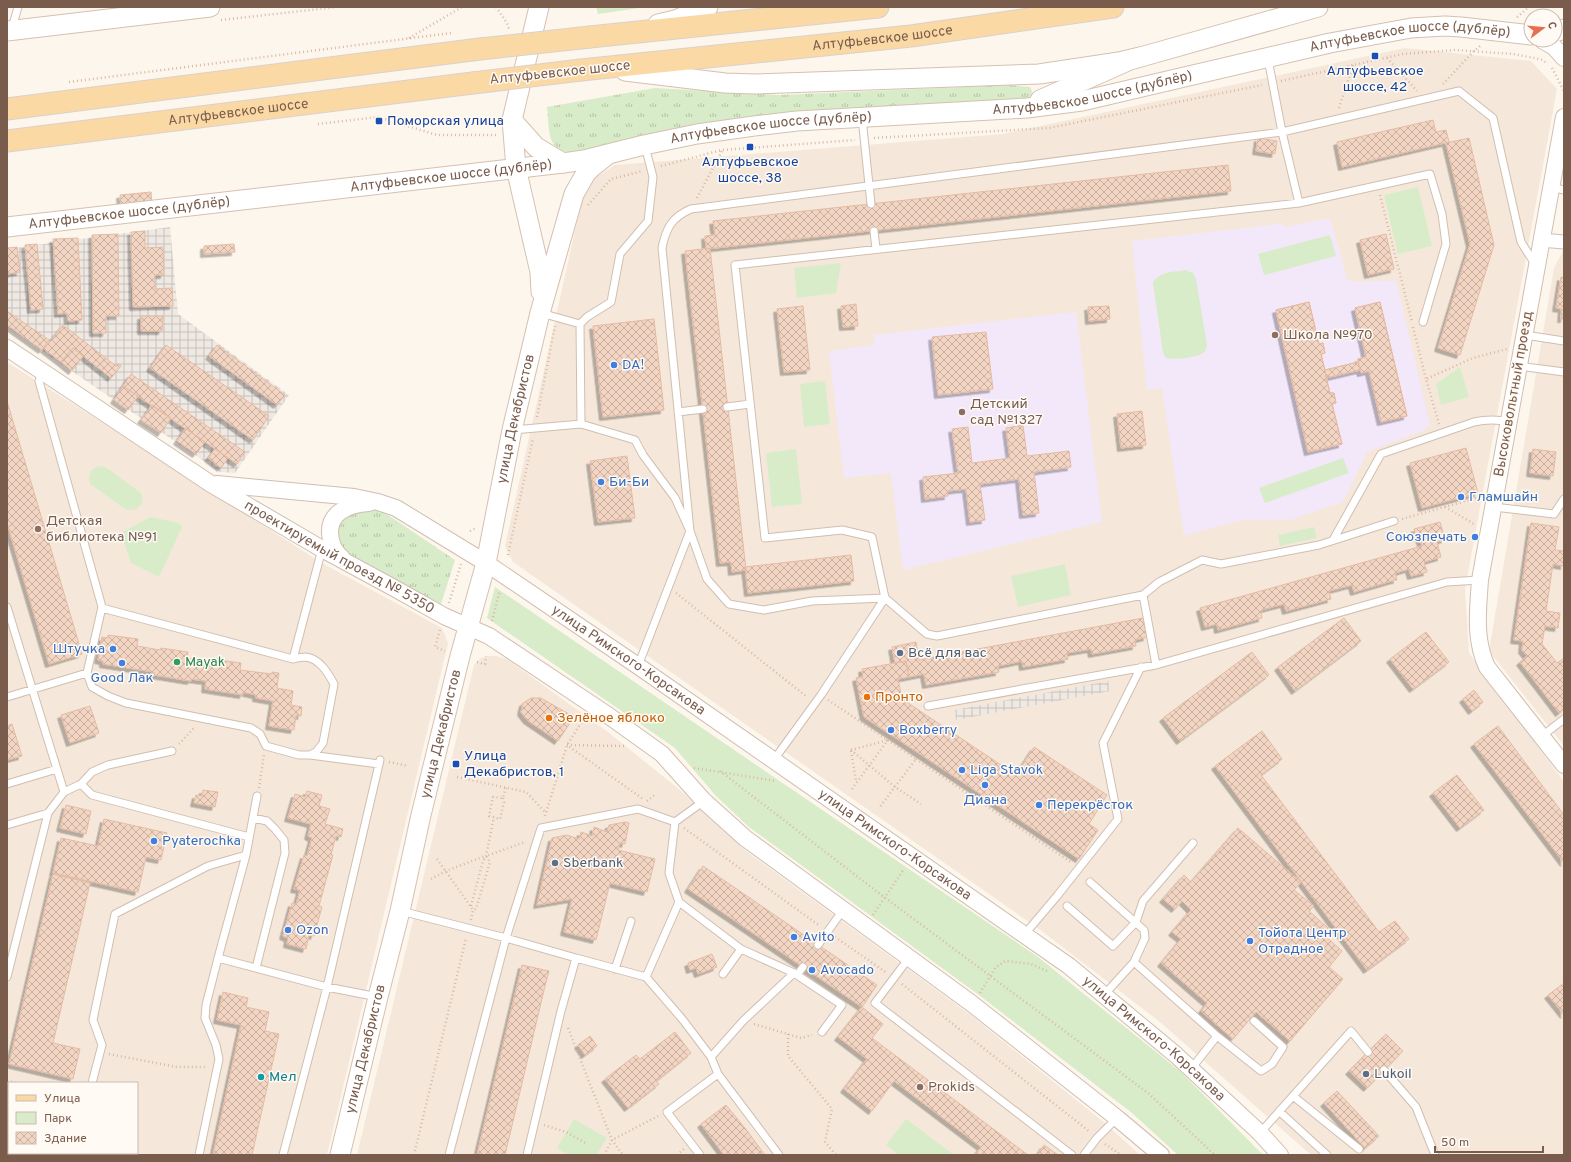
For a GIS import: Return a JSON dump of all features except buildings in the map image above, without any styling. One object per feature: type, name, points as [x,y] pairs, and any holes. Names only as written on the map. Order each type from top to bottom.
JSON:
[{"type":"main road","points":[[9,31],[210,7]]},
{"type":"main road","name":"улица Декабристов","points":[[540,7],[512,120],[516,168],[540,272],[542,293],[548,315]]},
{"type":"main road","points":[[613,35],[675,20],[708,7]]},
{"type":"main road","points":[[7,109],[480,49],[878,7]]},
{"type":"main road","name":"Алтуфьевское шоссе","points":[[7,141],[581,70],[911,36],[1113,7]]},
{"type":"main road","points":[[1004,109],[1033,103],[1121,64],[1318,7]]},
{"type":"main road","name":"Алтуфьевское шоссе (дублёр)","points":[[7,227],[563,163],[584,160],[697,134],[754,126],[797,121],[1004,109],[1082,101],[1361,37],[1411,28],[1444,26],[1523,35]]},
{"type":"main road","points":[[606,68],[742,84],[1020,75],[1066,71],[1140,58]]},
{"type":"main road","points":[[1020,75],[1125,88],[1144,87]]},
{"type":"main road","points":[[512,120],[536,147],[563,163]]},
{"type":"main road","name":"улица Декабристов","points":[[340,1155],[400,911],[421,815],[468,626],[486,563],[512,430],[548,315],[571,205],[579,183],[592,167],[600,160],[617,152]]},
{"type":"street","points":[[1555,48],[1564,58]]},
{"type":"street","name":"Высоковольтный проезд","points":[[1564,117],[1557,188],[1541,240],[1538,268],[1524,335],[1510,422],[1480,580],[1477,630],[1482,655],[1487,667],[1564,765]]},
{"type":"street","points":[[1541,240],[1564,242]]},
{"type":"street","name":"проектируемый проезд № 5350","points":[[7,348],[211,484],[322,549],[444,616],[468,626]]},
{"type":"street","name":"проектируемый проезд № 5350","points":[[211,484],[354,497],[378,502],[396,508],[486,563]]},
{"type":"street","points":[[347,562],[336,553],[331,543],[329,531],[331,521],[337,514],[347,507],[378,502]]},
{"type":"street","name":"улица Римского-Корсакова","points":[[486,563],[638,666],[1069,966],[1191,1069],[1260,1133],[1280,1155]]},
{"type":"street","points":[[468,626],[489,636],[662,754],[704,801],[745,838],[971,1003],[1117,1118],[1154,1153]]},
{"type":"lane","points":[[9,31],[18,7]]},
{"type":"lane","points":[[1267,58],[1282,132],[1299,203]]},
{"type":"lane","points":[[638,666],[690,531],[662,248],[665,234],[674,221],[680,214],[691,209],[1282,132],[1460,91],[1493,118],[1521,242],[1538,268]]},
{"type":"lane","points":[[862,118],[871,204]]},
{"type":"lane","points":[[581,424],[580,324],[587,317],[611,302],[620,254],[648,221],[654,176],[644,145]]},
{"type":"lane","points":[[1394,521],[1319,545],[1221,564],[1202,560],[1159,582],[1143,595],[937,636],[928,634],[885,598],[872,537],[842,530],[765,538],[735,265],[1299,203],[1430,174],[1442,214],[1446,244],[1423,322]]},
{"type":"lane","points":[[874,230],[876,249]]},
{"type":"lane","points":[[548,315],[580,324]]},
{"type":"lane","points":[[1524,335],[1564,341]]},
{"type":"lane","points":[[1519,366],[1564,372]]},
{"type":"lane","points":[[42,370],[39,381],[102,608],[88,672],[92,687],[108,696],[126,703],[250,728],[260,734],[266,746],[299,755],[379,762],[326,986],[283,1155]]},
{"type":"lane","points":[[728,407],[750,404]]},
{"type":"lane","points":[[678,412],[703,409]]},
{"type":"lane","points":[[1334,540],[1381,454],[1474,422],[1488,419],[1510,422]]},
{"type":"lane","points":[[512,430],[581,424],[635,440],[643,455],[675,498],[690,531],[707,580],[729,604],[764,610],[812,601],[885,598]]},
{"type":"lane","points":[[1495,500],[1554,514],[1564,499]]},
{"type":"lane","points":[[293,659],[322,549]]},
{"type":"lane","points":[[928,706],[1156,665],[1448,582],[1480,580]]},
{"type":"lane","points":[[1143,595],[1156,665]]},
{"type":"lane","points":[[773,761],[820,696],[885,598]]},
{"type":"lane","points":[[7,607],[64,792]]},
{"type":"lane","points":[[102,608],[293,659],[306,657],[314,660],[322,666],[334,684],[322,743],[316,752],[310,755]]},
{"type":"lane","points":[[1024,935],[1080,868],[1118,819],[1104,744],[1141,667]]},
{"type":"lane","points":[[7,697],[88,672]]},
{"type":"lane","points":[[1542,736],[1564,719]]},
{"type":"lane","points":[[7,977],[48,813],[64,792],[81,784],[92,772],[108,765],[172,751]]},
{"type":"lane","points":[[7,784],[57,769]]},
{"type":"lane","points":[[81,784],[92,794],[249,837]]},
{"type":"lane","points":[[199,1155],[219,1059],[216,1046],[205,1018],[206,1005],[246,855],[257,796]]},
{"type":"lane","points":[[704,801],[675,822],[669,873],[680,902],[741,949],[795,974],[842,1005],[822,1032]]},
{"type":"lane","points":[[449,1155],[506,938],[541,828],[638,809],[675,822]]},
{"type":"lane","points":[[7,825],[48,813]]},
{"type":"lane","points":[[253,818],[266,821],[275,829],[284,840],[285,853],[256,968]]},
{"type":"lane","points":[[1067,906],[1113,946],[1136,922],[1143,901],[1193,843]]},
{"type":"lane","points":[[92,1082],[102,1046],[93,1020],[115,914],[208,866],[246,855]]},
{"type":"lane","points":[[1090,882],[1144,930],[1145,938],[1134,962],[1104,995]]},
{"type":"lane","points":[[646,977],[680,902]]},
{"type":"lane","points":[[818,945],[843,910]]},
{"type":"lane","points":[[400,911],[506,938],[646,977],[684,1020],[712,1056],[718,1074],[779,1155]]},
{"type":"lane","points":[[615,968],[631,921]]},
{"type":"lane","points":[[723,974],[741,949]]},
{"type":"lane","points":[[218,958],[378,998]]},
{"type":"lane","points":[[527,1155],[561,1011],[576,958]]},
{"type":"lane","points":[[909,958],[875,1003],[1072,1155]]},
{"type":"lane","points":[[1134,962],[1217,1036],[1261,1071],[1272,1064],[1283,1047],[1254,1021]]},
{"type":"lane","points":[[712,1056],[743,1021],[803,967]]},
{"type":"lane","points":[[1260,1133],[1351,1031],[1368,1052]]},
{"type":"lane","points":[[1191,1069],[1217,1036]]},
{"type":"lane","points":[[1384,1070],[1416,1107],[1435,1155]]},
{"type":"lane","points":[[700,1155],[667,1112],[718,1074]]},
{"type":"lane","points":[[1293,1096],[1359,1150]]},
{"type":"lane","points":[[1279,1111],[1327,1155]]},
{"type":"lane","points":[[1084,1155],[1097,1138],[1117,1118]]},
{"type":"path","points":[[408,38],[462,7]]},
{"type":"path","points":[[496,7],[507,23],[509,30]]},
{"type":"path","points":[[1387,57],[1427,98],[1473,52],[1529,7]]},
{"type":"path","points":[[62,83],[429,35]]},
{"type":"path","points":[[587,206],[611,179],[722,150],[864,139],[1049,128],[1272,83],[1403,54],[1455,50],[1513,54],[1543,60],[1553,69],[1564,91]]},
{"type":"path","points":[[1336,120],[1353,65]]},
{"type":"path","points":[[318,124],[378,117],[437,135],[499,134]]},
{"type":"path","points":[[691,209],[722,150]]},
{"type":"path","points":[[1377,185],[1441,433]]},
{"type":"path","points":[[508,555],[534,429],[548,315]]},
{"type":"path","points":[[1426,379],[1473,358],[1509,349]]},
{"type":"path","points":[[1394,521],[1445,507],[1495,500]]},
{"type":"path","points":[[1445,507],[1476,526]]},
{"type":"path","points":[[448,604],[461,563]]},
{"type":"path","points":[[668,587],[815,703]]},
{"type":"path","points":[[492,622],[500,590]]},
{"type":"path","points":[[441,626],[435,647],[444,651]]},
{"type":"path","points":[[476,662],[484,664],[486,656]]},
{"type":"path","points":[[820,696],[1080,868]]},
{"type":"path","points":[[172,751],[204,719]]},
{"type":"path","points":[[541,828],[567,745],[584,720]]},
{"type":"path","points":[[851,750],[888,740]]},
{"type":"path","points":[[852,789],[888,740]]},
{"type":"path","points":[[567,745],[624,746]]},
{"type":"path","points":[[567,745],[652,806]]},
{"type":"path","points":[[257,796],[266,746]]},
{"type":"path","points":[[851,750],[895,787],[921,804]]},
{"type":"path","points":[[851,750],[856,782]]},
{"type":"path","points":[[879,808],[916,759]]},
{"type":"path","points":[[379,762],[408,766]]},
{"type":"path","points":[[691,767],[783,782]]},
{"type":"path","points":[[720,771],[884,897],[1148,1093],[1215,1155]]},
{"type":"path","points":[[457,777],[526,792],[546,813]]},
{"type":"path","points":[[503,798],[493,796],[489,816],[500,819],[506,787]]},
{"type":"path","points":[[470,906],[483,861],[486,856],[494,817]]},
{"type":"path","points":[[431,879],[446,871],[537,838]]},
{"type":"path","points":[[414,1155],[468,928],[473,910],[476,909],[490,862],[486,856]]},
{"type":"path","points":[[437,858],[473,910]]},
{"type":"path","points":[[872,917],[905,867]]},
{"type":"path","points":[[979,994],[995,968],[1005,961],[1031,964],[1055,974]]},
{"type":"path","points":[[561,1011],[612,1140],[623,1155]]},
{"type":"path","points":[[743,1021],[801,1038],[822,1032]]},
{"type":"path","points":[[788,1034],[788,1056],[832,1109],[825,1142],[836,1155]]},
{"type":"path","points":[[100,1052],[177,1067],[217,1068]]},
{"type":"path","points":[[604,1155],[612,1140],[667,1112]]},
{"type":"path","points":[[535,1122],[566,1132],[587,1144]]},
{"type":"shaded area","points":[[1405,48],[1531,61],[1557,89],[1465,589],[1469,653],[1564,782],[1564,1155],[1311,1155],[1160,1022],[1039,929],[513,562],[505,546],[578,217],[588,182],[615,165],[1003,134]]},
{"type":"shaded area","name":"Школа №970","points":[[1330,218],[1348,281],[1396,281],[1430,425],[1424,430],[1367,452],[1343,502],[1290,520],[1243,520],[1184,536],[1162,388],[1147,390],[1132,241],[1280,224],[1286,227]]},
{"type":"shaded area","points":[[170,227],[178,314],[289,395],[235,473],[220,472],[7,327],[7,249]]},
{"type":"shaded area","points":[[1564,249],[1564,746],[1489,651],[1554,268]]},
{"type":"shaded area","name":"Детский сад №1327","points":[[1076,312],[1102,522],[903,570],[891,473],[844,478],[829,351],[875,345],[874,335]]},
{"type":"shaded area","points":[[7,362],[322,563],[442,628],[448,643],[327,1155],[7,1155]]},
{"type":"shaded area","points":[[496,656],[507,659],[608,732],[680,790],[746,851],[968,1013],[1106,1124],[1140,1155],[357,1155],[474,665],[481,658]]},
{"type":"shaded area","points":[[1108,681],[1110,691],[956,720],[955,710]]},
{"type":"green space","points":[[596,7],[646,7],[598,14]]},
{"type":"green space","points":[[1009,85],[1030,87],[1032,91],[1031,97],[1014,101],[575,154],[565,152],[554,144],[549,132],[547,107],[655,88],[779,95]]},
{"type":"green space","points":[[1418,187],[1432,246],[1398,254],[1384,195]]},
{"type":"green space","points":[[1330,235],[1336,256],[1264,275],[1258,254]]},
{"type":"green space","points":[[841,263],[836,293],[797,298],[794,268]]},
{"type":"green space","points":[[1186,270],[1193,273],[1196,279],[1207,345],[1205,351],[1198,355],[1180,359],[1169,359],[1166,358],[1163,353],[1153,283],[1163,274]]},
{"type":"green space","points":[[1460,367],[1469,397],[1441,405],[1436,384]]},
{"type":"green space","points":[[825,381],[830,424],[804,427],[800,384]]},
{"type":"green space","points":[[796,449],[802,504],[772,507],[766,453]]},
{"type":"green space","points":[[1343,458],[1349,473],[1265,503],[1259,488]]},
{"type":"green space","points":[[102,466],[107,468],[141,493],[142,501],[139,507],[133,510],[125,509],[90,484],[89,477],[93,469]]},
{"type":"green space","points":[[368,509],[378,510],[388,515],[455,560],[441,604],[343,554],[337,545],[338,520],[345,513]]},
{"type":"green space","points":[[150,517],[179,523],[182,527],[159,577],[131,563],[121,533]]},
{"type":"green space","points":[[1314,527],[1317,538],[1280,546],[1278,535]]},
{"type":"green space","points":[[1065,564],[1071,595],[1018,607],[1011,576]]},
{"type":"green space","points":[[495,587],[1038,957],[1181,1072],[1263,1155],[1178,1155],[1132,1113],[979,995],[749,827],[716,796],[675,748],[487,618]]},
{"type":"green space","points":[[574,1119],[607,1138],[596,1155],[568,1155],[557,1148]]},
{"type":"green space","points":[[906,1119],[954,1155],[899,1155],[886,1145]]},
{"type":"place","name":"Алтуфьевское шоссе, 42","points":[[1375,56]]},
{"type":"place","name":"Поморская улица","points":[[379,121]]},
{"type":"place","name":"Алтуфьевское шоссе, 38","points":[[750,147]]},
{"type":"place","name":"Школа №970","points":[[1275,335]]},
{"type":"place","name":"DA!","points":[[614,365]]},
{"type":"place","name":"Детский сад №1327","points":[[962,412]]},
{"type":"place","name":"Би-Би","points":[[601,482]]},
{"type":"place","name":"Гламшайн","points":[[1461,497]]},
{"type":"place","name":"Детская библиотека №91","points":[[38,529]]},
{"type":"place","name":"Союзпечать","points":[[1475,537]]},
{"type":"place","name":"Штучка","points":[[113,649]]},
{"type":"place","name":"Всё для вас","points":[[900,653]]},
{"type":"place","name":"Mayak","points":[[177,662]]},
{"type":"place","name":"Good Лак","points":[[122,663]]},
{"type":"place","name":"Пронто","points":[[867,697]]},
{"type":"place","name":"Зелёное яблоко","points":[[549,718]]},
{"type":"place","name":"Boxberry","points":[[891,730]]},
{"type":"place","name":"Улица Декабристов, 1","points":[[456,764]]},
{"type":"place","name":"Liga Stavok","points":[[962,770]]},
{"type":"place","name":"Диана","points":[[985,785]]},
{"type":"place","name":"Перекрёсток","points":[[1039,805]]},
{"type":"place","name":"Pyaterochka","points":[[154,841]]},
{"type":"place","name":"Sberbank","points":[[555,863]]},
{"type":"place","name":"Ozon","points":[[288,930]]},
{"type":"place","name":"Avito","points":[[794,937]]},
{"type":"place","name":"Тойота Центр Отрадное","points":[[1250,941]]},
{"type":"place","name":"Avocado","points":[[812,970]]},
{"type":"place","name":"Lukoil","points":[[1366,1074]]},
{"type":"place","name":"Мел","points":[[261,1077]]},
{"type":"place","name":"Prokids","points":[[920,1087]]}]
